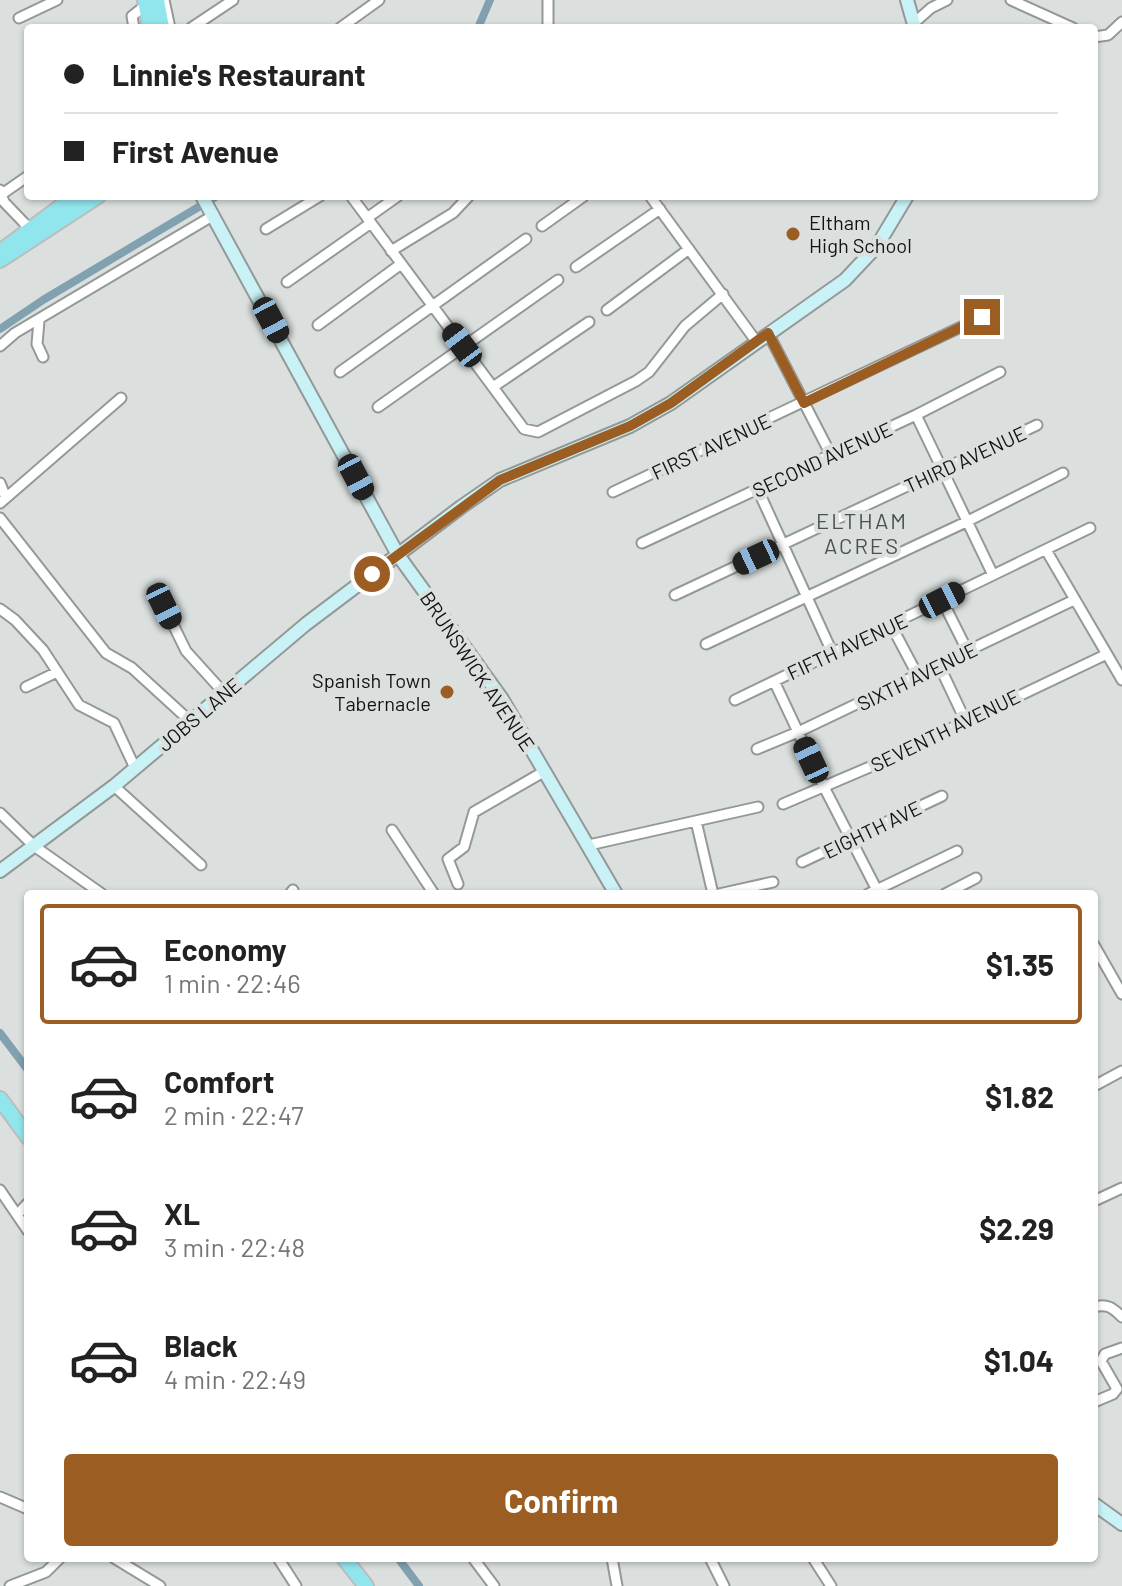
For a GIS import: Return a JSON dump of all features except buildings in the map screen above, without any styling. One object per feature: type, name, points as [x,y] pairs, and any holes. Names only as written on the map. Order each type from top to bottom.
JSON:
[{"type":"main road","points":[[149,2],[150,24]]},
{"type":"main road","points":[[149,2],[160,24]]},
{"type":"main road","points":[[0,252],[69,200]]},
{"type":"main road","points":[[0,260],[92,200]]},
{"type":"main road","points":[[0,1099],[24,1132]]},
{"type":"main road","points":[[347,1562],[366,1586]]},
{"type":"street","points":[[19,18],[57,0]]},
{"type":"street","points":[[164,0],[169,24]]},
{"type":"street","points":[[197,24],[233,0]]},
{"type":"street","points":[[346,24],[379,0]]},
{"type":"street","points":[[548,0],[548,24]]},
{"type":"street","points":[[907,0],[913,24]]},
{"type":"street","points":[[916,24],[931,8],[947,0]]},
{"type":"street","points":[[1011,0],[1064,24]]},
{"type":"street","points":[[133,24],[132,16],[149,2]]},
{"type":"street","points":[[1098,36],[1108,35],[1122,22]]},
{"type":"street","points":[[24,179],[2,198],[29,228]]},
{"type":"street","name":"BRUNSWICK AVENUE","points":[[204,200],[398,555],[502,699],[614,890]]},
{"type":"street","points":[[266,229],[313,200]]},
{"type":"street","points":[[354,200],[524,429],[538,432],[636,381],[649,372],[685,326],[723,294]]},
{"type":"street","points":[[287,282],[393,200]]},
{"type":"street","points":[[391,251],[453,213],[465,200]]},
{"type":"street","points":[[542,226],[578,200]]},
{"type":"street","points":[[653,200],[756,341]]},
{"type":"street","name":"JOBS LANE","points":[[0,871],[114,786],[306,624],[500,480],[630,426],[671,403],[845,280],[877,246],[905,200]]},
{"type":"street","points":[[576,267],[660,209]]},
{"type":"street","points":[[0,346],[15,333],[212,212]]},
{"type":"street","points":[[340,372],[526,239]]},
{"type":"street","points":[[607,310],[689,249]]},
{"type":"street","points":[[318,325],[401,264]]},
{"type":"street","points":[[378,407],[558,280]]},
{"type":"street","name":"FIRST AVENUE","points":[[613,492],[982,317]]},
{"type":"street","points":[[39,321],[37,344],[43,357]]},
{"type":"street","points":[[493,387],[589,322]]},
{"type":"street","points":[[768,333],[830,453]]},
{"type":"street","name":"SECOND AVENUE","points":[[642,543],[916,415],[1000,372]]},
{"type":"street","points":[[3,500],[121,398]]},
{"type":"street","points":[[916,415],[993,575]]},
{"type":"street","name":"THIRD AVENUE","points":[[675,595],[1037,425]]},
{"type":"street","points":[[706,644],[1063,473]]},
{"type":"street","points":[[0,483],[3,500]]},
{"type":"street","points":[[758,490],[832,652]]},
{"type":"street","points":[[0,518],[106,653],[132,668],[190,721]]},
{"type":"street","name":"FIFTH AVENUE","points":[[735,700],[1090,528]]},
{"type":"street","points":[[1046,550],[1122,680]]},
{"type":"street","points":[[942,600],[968,652]]},
{"type":"street","name":"SIXTH AVENUE","points":[[757,749],[918,676],[1074,600]]},
{"type":"street","points":[[164,606],[186,651],[224,693]]},
{"type":"street","points":[[0,609],[43,650],[55,673],[79,705],[114,723],[135,768]]},
{"type":"street","points":[[891,625],[918,676]]},
{"type":"street","name":"SEVENTH AVENUE","points":[[783,804],[1107,654]]},
{"type":"street","points":[[939,665],[965,720]]},
{"type":"street","points":[[26,687],[55,673]]},
{"type":"street","points":[[774,681],[873,890]]},
{"type":"street","points":[[458,884],[448,859],[464,847],[474,812],[545,771]]},
{"type":"street","points":[[114,786],[201,865]]},
{"type":"street","name":"EIGHTH AVE","points":[[802,862],[942,796]]},
{"type":"street","points":[[589,845],[758,807]]},
{"type":"street","points":[[0,813],[34,846],[96,890]]},
{"type":"street","points":[[696,821],[712,890]]},
{"type":"street","points":[[392,830],[431,890]]},
{"type":"street","points":[[880,890],[957,851]]},
{"type":"street","points":[[953,890],[976,878]]},
{"type":"street","points":[[737,890],[773,882]]},
{"type":"street","points":[[1098,951],[1119,981],[1122,994]]},
{"type":"street","points":[[1098,1084],[1122,1071]]},
{"type":"street","points":[[1098,1199],[1122,1188]]},
{"type":"street","points":[[0,1190],[24,1225]]},
{"type":"street","points":[[17,1215],[24,1207]]},
{"type":"street","points":[[1098,1306],[1106,1305],[1122,1317]]},
{"type":"street","points":[[1098,1400],[1117,1389],[1101,1361],[1105,1354],[1122,1348]]},
{"type":"street","points":[[0,1497],[24,1506]]},
{"type":"street","points":[[1098,1507],[1122,1524]]},
{"type":"street","points":[[10,1586],[46,1572],[56,1562]]},
{"type":"street","points":[[120,1562],[157,1585]]},
{"type":"street","points":[[281,1562],[296,1586]]},
{"type":"street","points":[[476,1562],[494,1586]]},
{"type":"street","points":[[613,1562],[617,1586]]},
{"type":"street","points":[[712,1562],[724,1586]]},
{"type":"street","points":[[816,1562],[831,1586]]},
{"type":"waterway","points":[[480,24],[490,0]]},
{"type":"waterway","points":[[0,329],[210,200]]},
{"type":"waterway","points":[[0,1033],[24,1065]]},
{"type":"waterway","points":[[401,1562],[419,1586]]},
{"type":"place","name":"Eltham High School","points":[[793,234]]},
{"type":"place","name":"Spanish Town Tabernacle","points":[[447,692]]},
{"type":"district","name":"ELTHAM ACRES","points":[[862,532]]},
{"type":"route","points":[[372,574],[500,480],[630,426],[671,403],[768,333],[804,403],[982,317]]}]
